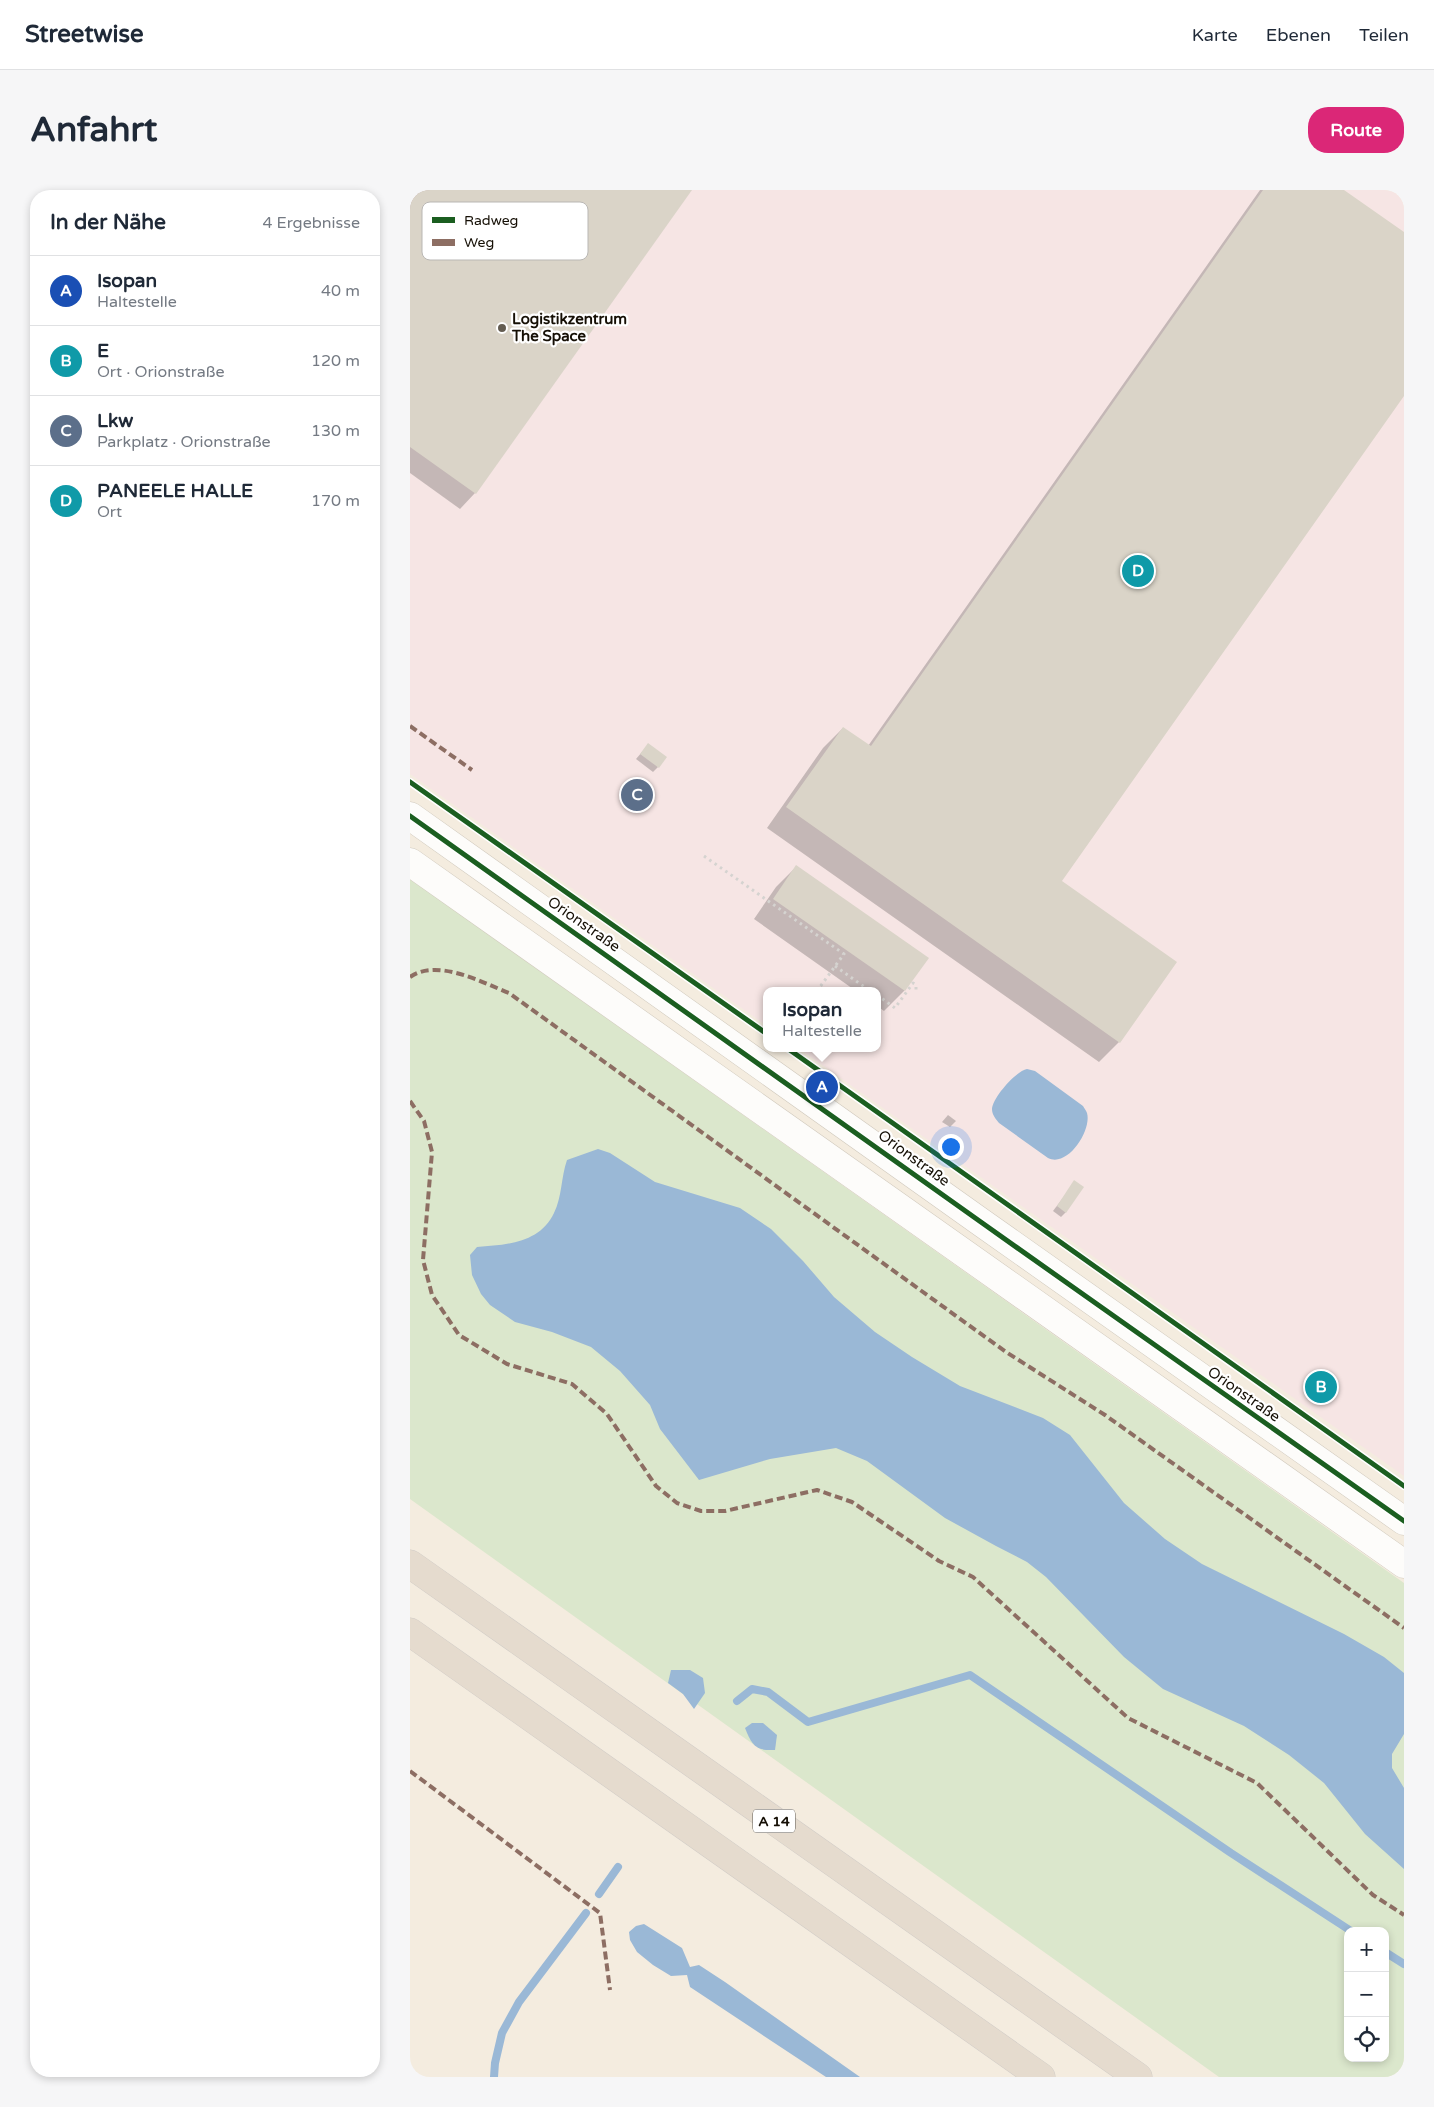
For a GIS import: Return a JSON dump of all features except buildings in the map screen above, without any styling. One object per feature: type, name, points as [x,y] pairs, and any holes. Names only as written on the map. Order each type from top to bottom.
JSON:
[{"type":"highway","name":"A 14","points":[[410,1564],[1138,2077]]},
{"type":"highway","points":[[410,1632],[1041,2077]]},
{"type":"street","name":"Orionstraße","points":[[410,816],[880,1148],[1099,1307],[1404,1521]]},
{"type":"street","points":[[410,862],[1404,1564]]},
{"type":"path","points":[[704,856],[844,954]]},
{"type":"path","points":[[820,987],[847,950]]},
{"type":"path","points":[[835,966],[864,987]]},
{"type":"path","points":[[881,998],[895,1008],[913,983],[916,985],[916,990]]},
{"type":"shaded area","points":[[410,190],[1404,190],[1404,1476],[804,1052],[881,1052],[881,987],[763,987],[763,1023],[410,774]]},
{"type":"green space","points":[[410,879],[1404,1583],[1404,2077],[1219,2077],[410,1499]]},
{"type":"water","points":[[1027,1069],[1035,1071],[1083,1106],[1087,1112],[1088,1120],[1082,1137],[1077,1146],[1063,1158],[1056,1160],[1048,1158],[999,1123],[993,1115],[992,1109],[996,1098],[1011,1079]]},
{"type":"water","points":[[598,1149],[610,1153],[655,1182],[740,1208],[771,1229],[803,1261],[834,1297],[875,1332],[960,1386],[1043,1418],[1070,1435],[1124,1503],[1165,1539],[1202,1564],[1344,1634],[1384,1657],[1404,1673],[1404,1734],[1392,1754],[1392,1768],[1404,1788],[1404,1869],[1365,1834],[1324,1783],[1289,1755],[1244,1726],[1163,1689],[1124,1657],[1046,1577],[1027,1562],[945,1518],[867,1461],[836,1448],[770,1459],[699,1480],[660,1429],[650,1405],[620,1371],[591,1347],[552,1332],[515,1322],[490,1305],[481,1294],[472,1275],[470,1255],[477,1247],[510,1243],[540,1231],[548,1223],[557,1207],[567,1160]]},
{"type":"water","points":[[671,1670],[690,1670],[703,1678],[705,1693],[694,1709],[683,1694],[668,1683]]},
{"type":"water","points":[[752,1723],[763,1723],[777,1735],[775,1750],[759,1748],[752,1743],[745,1728]]},
{"type":"water","points":[[644,1924],[682,1948],[690,1967],[699,1965],[860,2077],[826,2077],[690,1987],[687,1975],[671,1976],[653,1965],[637,1952],[630,1940],[629,1932],[636,1926]]},
{"type":"waterway","points":[[737,1701],[752,1689],[768,1692],[808,1722],[970,1675],[1231,1853],[1345,1927]]},
{"type":"waterway","points":[[599,1894],[618,1867]]},
{"type":"waterway","points":[[494,2077],[495,2063],[502,2033],[519,2002],[586,1913]]},
{"type":"waterway","points":[[1389,1955],[1404,1964]]},
{"type":"marked path","points":[[410,726],[472,770]]},
{"type":"marked path","points":[[410,977],[421,972],[433,970],[446,971],[472,978],[509,993],[1006,1352],[1105,1415],[1404,1628]]},
{"type":"marked path","points":[[410,1101],[424,1121],[432,1152],[423,1260],[432,1295],[459,1335],[507,1364],[572,1384],[607,1414],[656,1486],[677,1503],[701,1511],[725,1511],[817,1490],[852,1502],[939,1561],[973,1577],[1128,1718],[1257,1783],[1373,1895],[1404,1915]]},
{"type":"marked path","points":[[410,1771],[600,1913],[610,1990]]},
{"type":"cycle path","points":[[410,782],[763,1031]]},
{"type":"cycle path","points":[[410,816],[1404,1521]]},
{"type":"cycle path","points":[[793,1052],[1404,1486]]},
{"type":"place","name":"Logistikzentrum The Space","points":[[502,328]]},
{"type":"place","name":"PANEELE HALLE","points":[[1138,571]]},
{"type":"place","name":"Lkw","points":[[637,795]]},
{"type":"place","name":"Isopan","points":[[822,1087]]},
{"type":"place","name":"E","points":[[1321,1387]]}]
